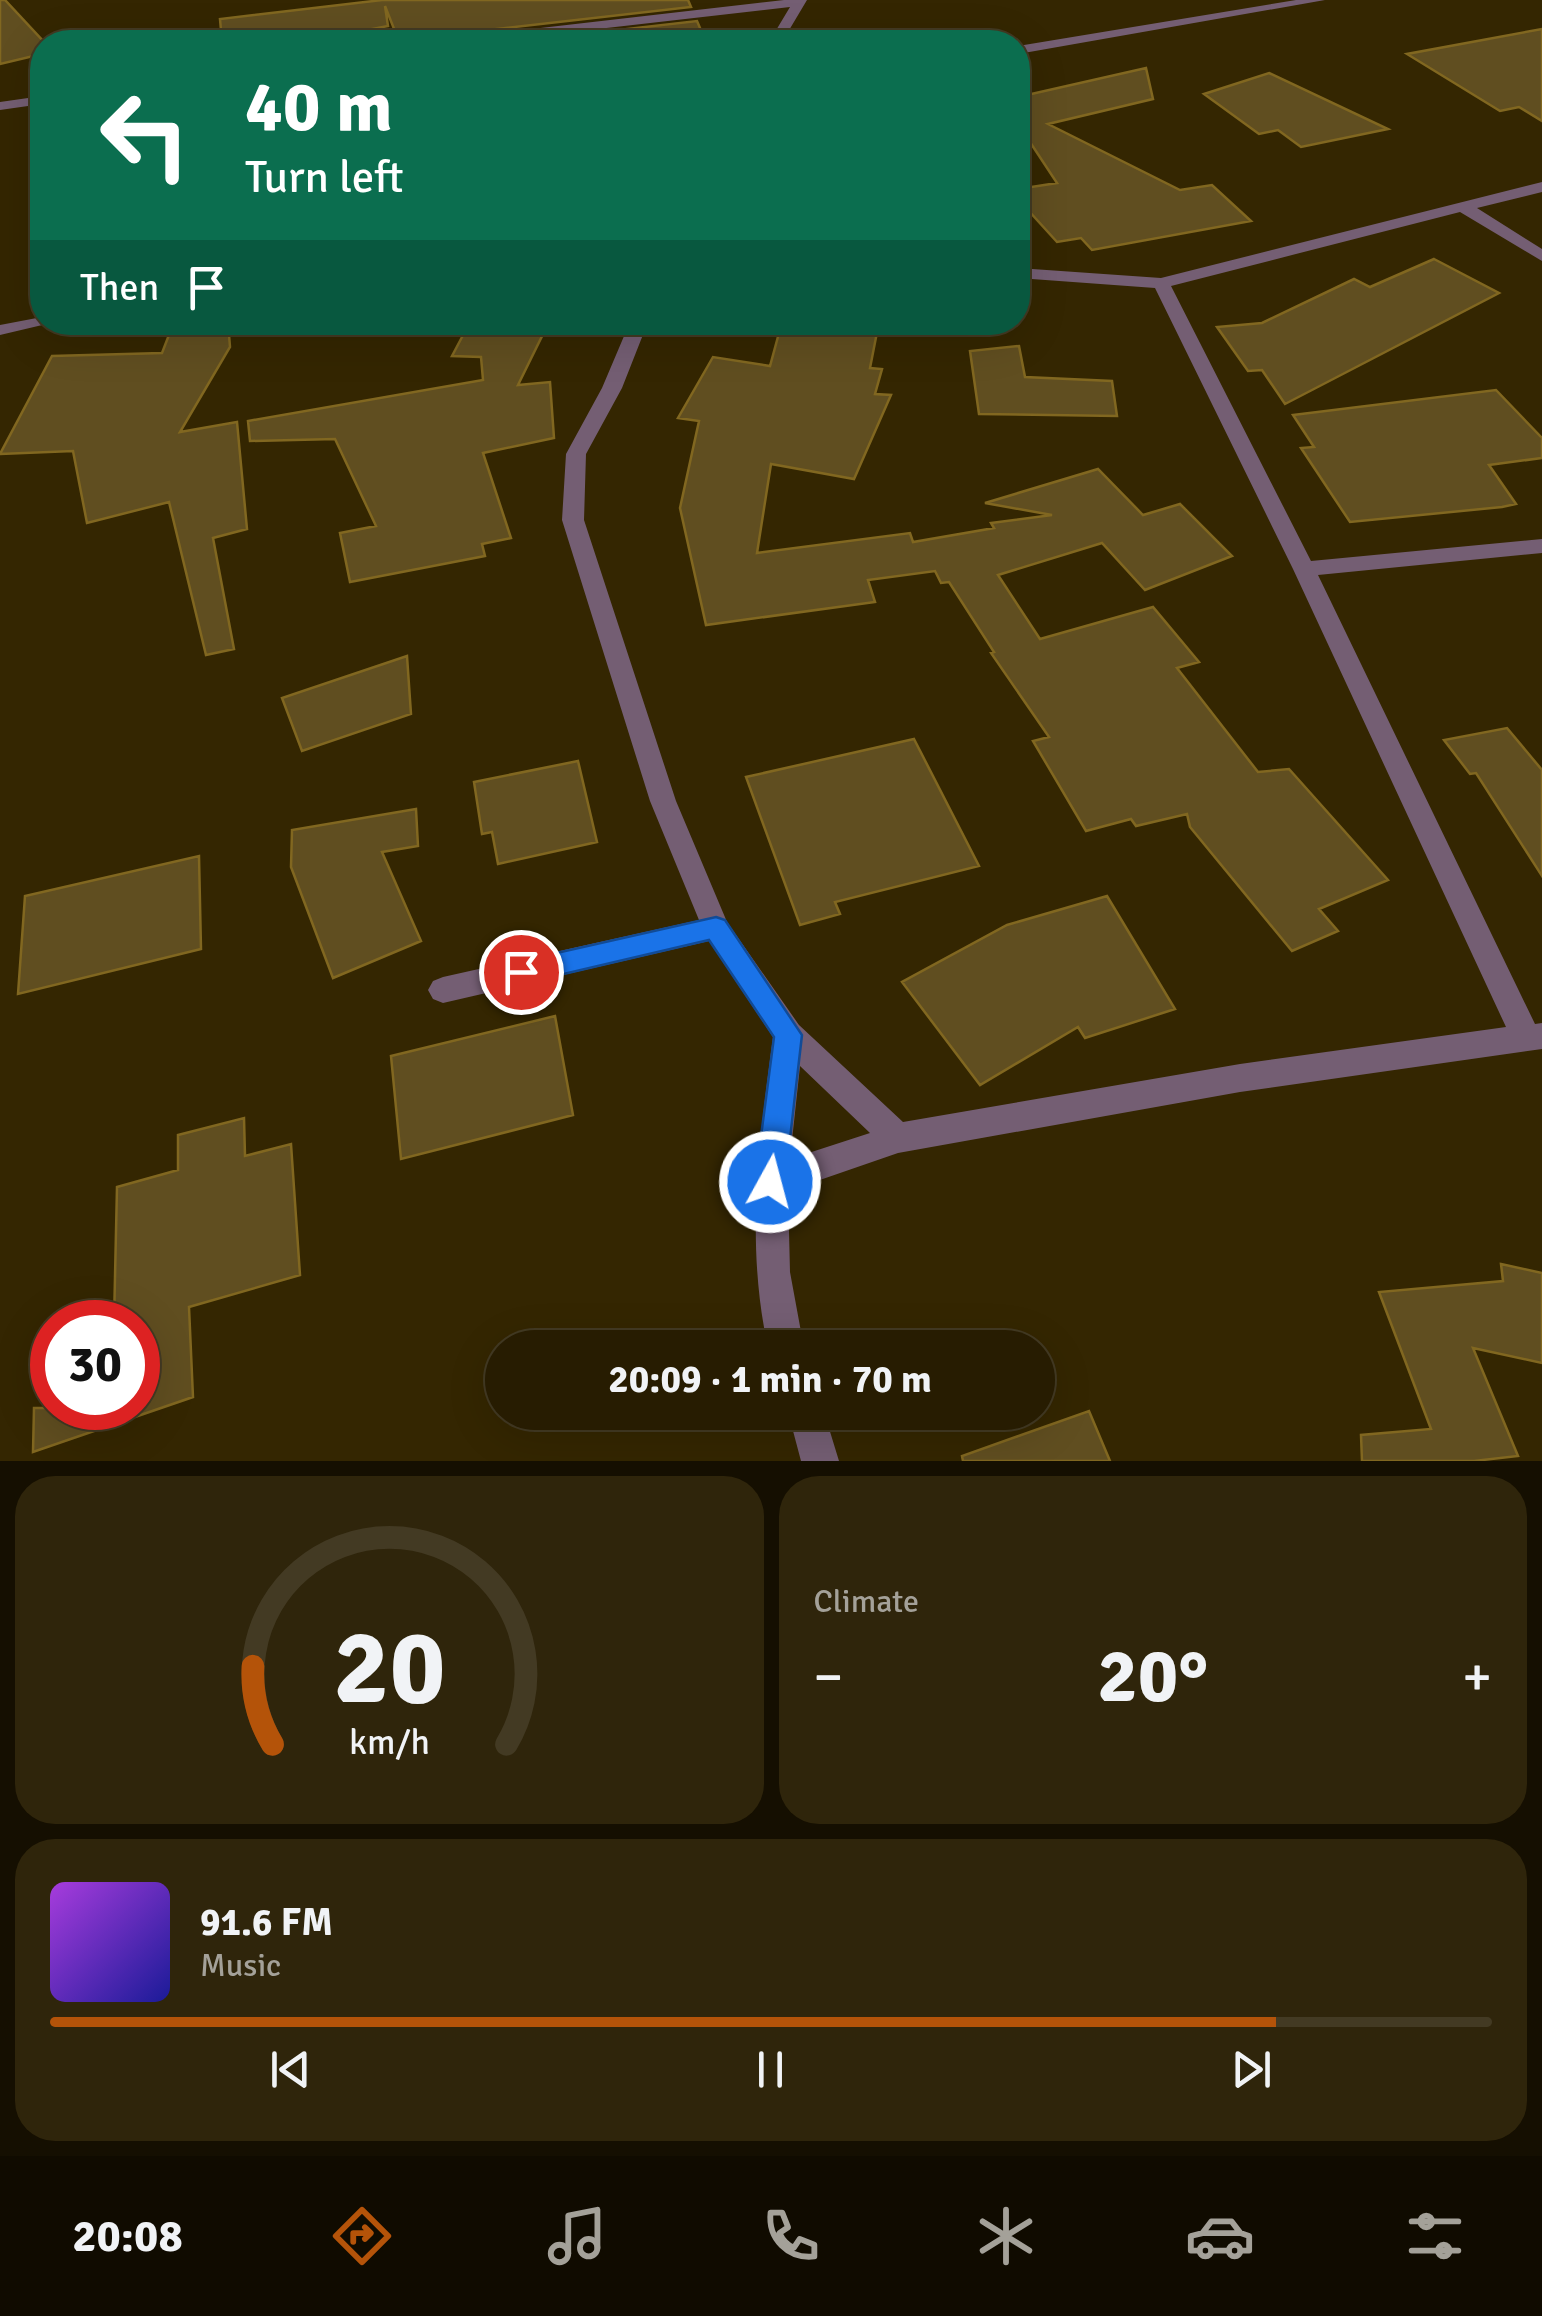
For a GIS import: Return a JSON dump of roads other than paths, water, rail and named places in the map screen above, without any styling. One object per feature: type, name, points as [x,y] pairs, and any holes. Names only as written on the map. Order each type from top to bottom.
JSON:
[{"type":"street","points":[[1030,48],[1319,0]]},
{"type":"street","points":[[555,30],[801,1]]},
{"type":"street","points":[[783,30],[801,1]]},
{"type":"street","points":[[0,106],[30,102]]},
{"type":"street","points":[[1030,274],[1160,283],[1542,187]]},
{"type":"street","points":[[1463,207],[1542,256]]},
{"type":"street","points":[[770,1182],[898,1138],[1240,1078],[1534,1036],[1160,283]]},
{"type":"street","points":[[0,330],[30,325]]},
{"type":"street","points":[[633,335],[612,388],[576,454],[572,520],[663,801],[716,928],[788,1035],[898,1138]]},
{"type":"street","points":[[1304,570],[1542,546]]},
{"type":"street","points":[[443,990],[716,928]]},
{"type":"street","points":[[781,1330],[770,1182],[788,1035]]},
{"type":"street","points":[[811,1430],[820,1461]]}]
